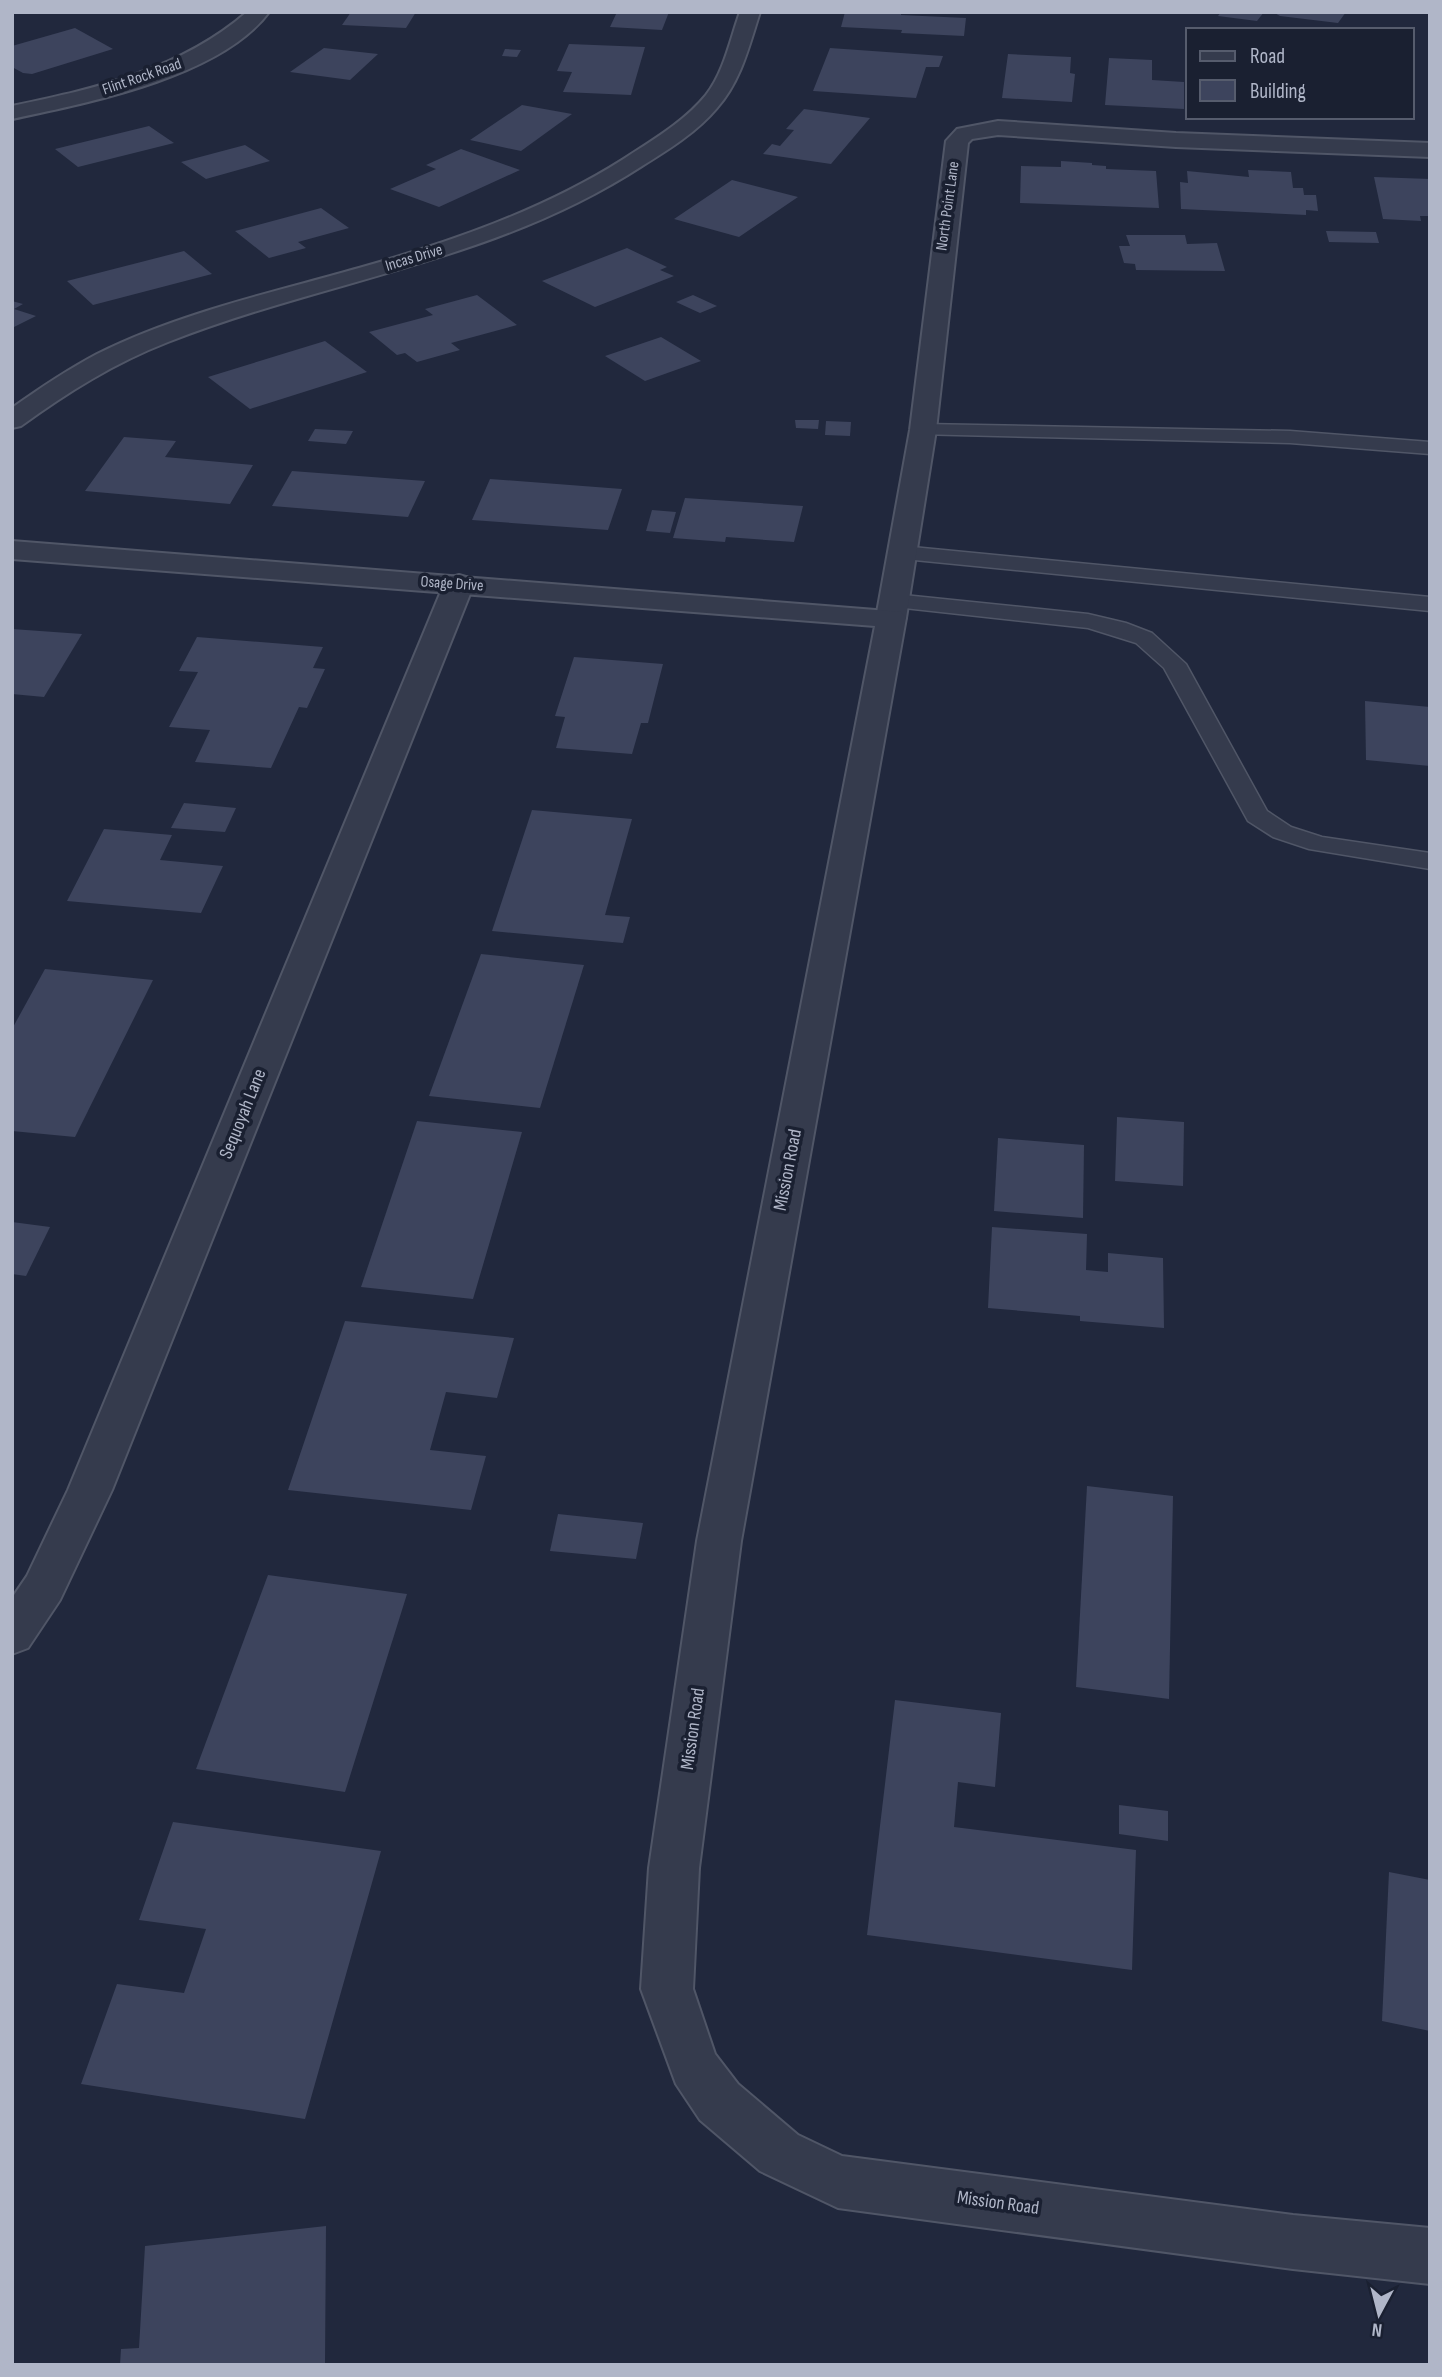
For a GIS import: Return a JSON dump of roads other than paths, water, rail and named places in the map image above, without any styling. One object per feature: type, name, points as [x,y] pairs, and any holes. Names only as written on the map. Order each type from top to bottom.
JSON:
[{"type":"street","name":"Flint Rock Road","points":[[12,113],[115,88],[156,75],[202,55],[242,29],[259,12]]},
{"type":"street","name":"Incas Drive","points":[[12,420],[66,380],[150,338],[220,314],[443,250],[514,224],[580,194],[668,138],[691,121],[716,96],[750,12]]},
{"type":"street","name":"North Point Lane","points":[[892,610],[923,430],[947,208],[957,141],[965,134],[998,128],[1135,138],[1430,149]]},
{"type":"street","name":"Osage Drive","points":[[12,550],[459,584],[892,610]]},
{"type":"street","name":"Sequoyah Lane","points":[[12,1635],[44,1587],[90,1490],[459,584]]},
{"type":"street","name":"Mission Road","points":[[892,610],[719,1541],[674,1868],[667,1989],[694,2067],[719,2102],[779,2153],[838,2182],[1293,2242],[1430,2256]]},
{"type":"lane","points":[[923,430],[1290,437],[1430,448]]},
{"type":"lane","points":[[902,553],[1430,604]]},
{"type":"lane","points":[[892,610],[1088,621],[1144,638],[1174,664],[1257,816],[1282,832],[1318,844],[1430,862]]}]
